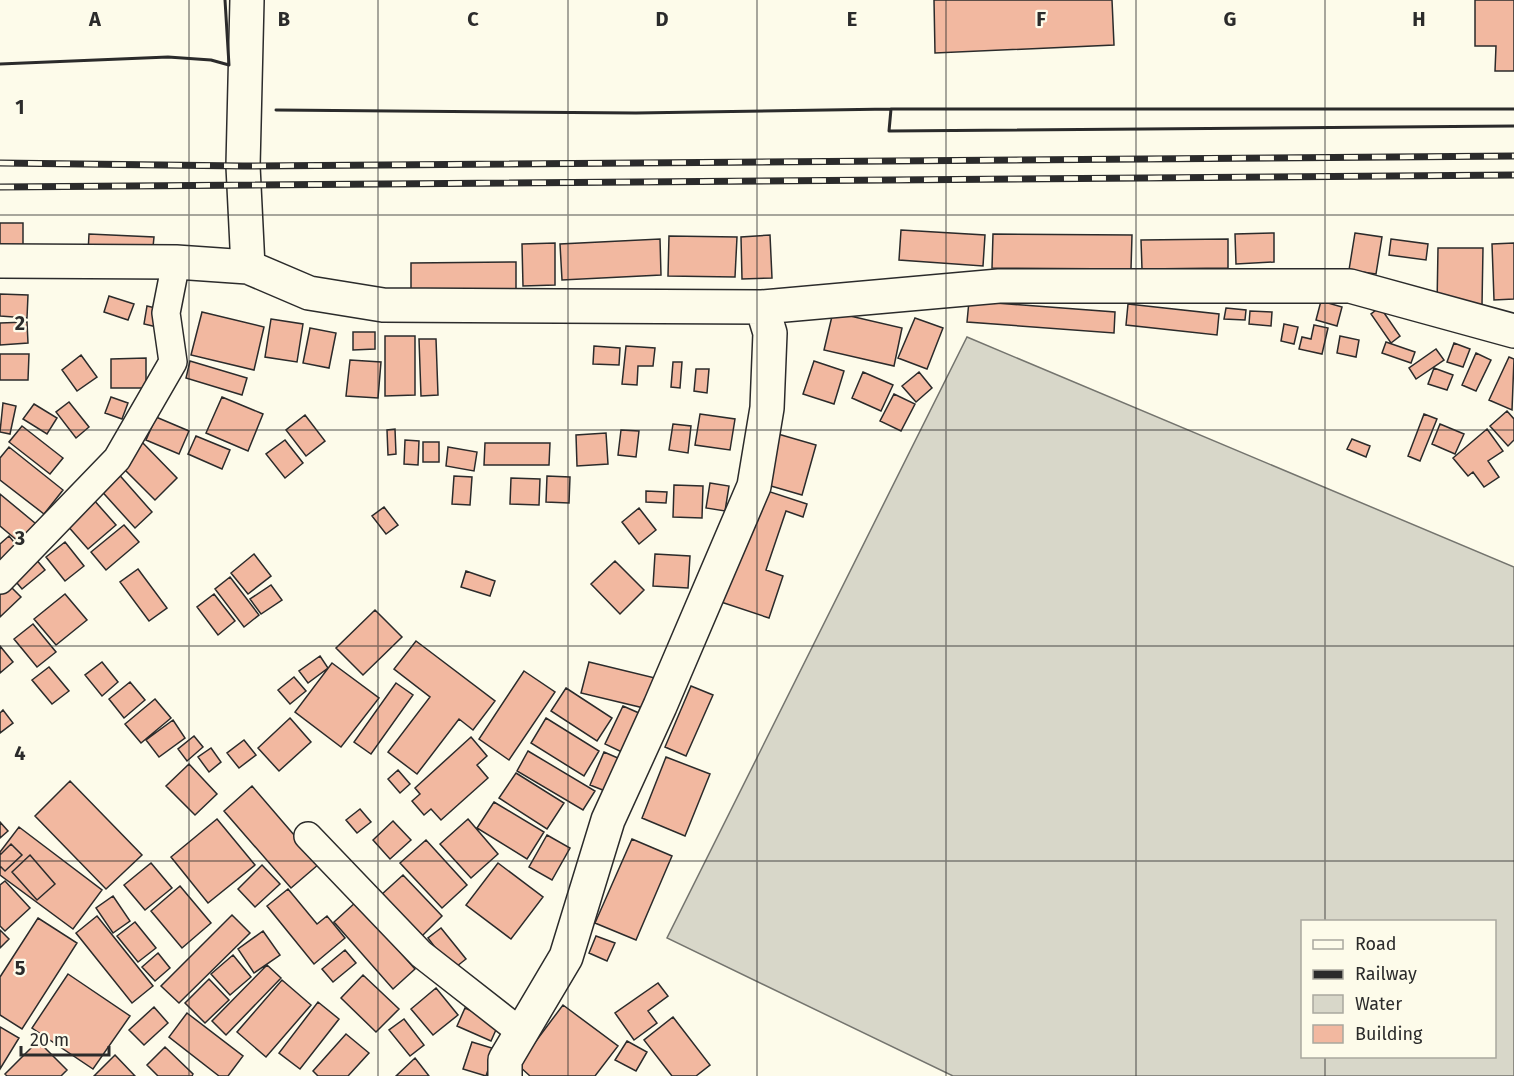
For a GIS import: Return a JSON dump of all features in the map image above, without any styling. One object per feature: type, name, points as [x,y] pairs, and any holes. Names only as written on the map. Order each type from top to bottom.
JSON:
[{"type":"street","points":[[247,0],[243,166],[248,267]]},
{"type":"street","points":[[0,261],[176,262],[248,267],[309,293],[383,304],[762,307],[999,286],[1350,286],[1514,331]]},
{"type":"street","points":[[0,580],[117,459],[173,362],[166,313],[176,262]]},
{"type":"street","points":[[505,1076],[505,1060],[566,957],[608,820],[660,706],[754,486],[767,408],[770,333],[762,307]]},
{"type":"street","points":[[308,836],[420,954],[522,1033]]},
{"type":"water","points":[[967,337],[1514,567],[1514,1076],[953,1076],[667,938]]},
{"type":"building","points":[[934,0],[1112,0],[1114,45],[935,53]]},
{"type":"building","points":[[1475,0],[1514,0],[1514,71],[1495,71],[1496,46],[1475,46]]},
{"type":"building","points":[[0,223],[23,223],[23,246],[0,246]]},
{"type":"building","points":[[901,230],[985,235],[983,266],[899,260]]},
{"type":"building","points":[[1274,233],[1274,262],[1236,264],[1235,234]]},
{"type":"building","points":[[1355,233],[1382,237],[1376,274],[1349,270]]},
{"type":"building","points":[[89,234],[154,237],[152,257],[88,253]]},
{"type":"building","points":[[993,234],[1132,235],[1131,269],[992,268]]},
{"type":"building","points":[[770,235],[772,278],[742,279],[741,237]]},
{"type":"building","points":[[669,236],[737,237],[735,277],[668,276]]},
{"type":"building","points":[[660,239],[661,275],[562,280],[560,244]]},
{"type":"building","points":[[1228,239],[1228,268],[1142,269],[1141,240]]},
{"type":"building","points":[[1391,239],[1428,244],[1426,260],[1389,255]]},
{"type":"building","points":[[555,243],[555,285],[523,286],[522,244]]},
{"type":"building","points":[[1514,243],[1514,299],[1494,300],[1492,244]]},
{"type":"building","points":[[1438,248],[1483,248],[1482,306],[1437,306]]},
{"type":"building","points":[[516,262],[516,293],[411,294],[411,263]]},
{"type":"building","points":[[0,294],[28,295],[27,318],[0,316]]},
{"type":"building","points":[[109,296],[134,304],[128,320],[104,312]]},
{"type":"building","points":[[969,301],[1115,312],[1114,333],[967,322]]},
{"type":"building","points":[[1321,301],[1342,307],[1337,326],[1316,320]]},
{"type":"building","points":[[1128,304],[1219,314],[1217,335],[1126,325]]},
{"type":"building","points":[[147,306],[160,309],[157,327],[144,324]]},
{"type":"building","points":[[1380,307],[1400,336],[1391,343],[1371,314]]},
{"type":"building","points":[[1226,308],[1246,310],[1245,320],[1224,319]]},
{"type":"building","points":[[1250,311],[1272,312],[1271,326],[1249,324]]},
{"type":"building","points":[[202,312],[264,327],[254,370],[191,355]]},
{"type":"building","points":[[833,312],[902,328],[894,366],[824,350]]},
{"type":"building","points":[[915,318],[943,328],[927,369],[898,358]]},
{"type":"building","points":[[271,319],[303,324],[297,362],[265,357]]},
{"type":"building","points":[[27,322],[28,343],[0,345],[0,323]]},
{"type":"building","points":[[1284,324],[1298,327],[1294,344],[1281,341]]},
{"type":"building","points":[[1314,325],[1328,328],[1322,354],[1299,349],[1302,337],[1311,339]]},
{"type":"building","points":[[310,328],[336,333],[329,368],[303,363]]},
{"type":"building","points":[[353,332],[375,332],[375,349],[353,350]]},
{"type":"building","points":[[385,336],[415,336],[415,395],[385,396]]},
{"type":"building","points":[[1340,336],[1359,340],[1356,357],[1337,353]]},
{"type":"building","points":[[419,339],[436,339],[438,395],[421,396]]},
{"type":"building","points":[[1386,342],[1415,352],[1411,363],[1382,353]]},
{"type":"building","points":[[1454,343],[1470,349],[1463,367],[1447,362]]},
{"type":"building","points":[[594,346],[620,348],[619,365],[593,364]]},
{"type":"building","points":[[626,346],[655,348],[653,366],[638,366],[637,385],[622,384]]},
{"type":"building","points":[[1436,349],[1444,360],[1416,379],[1409,368]]},
{"type":"building","points":[[1476,353],[1491,360],[1476,391],[1462,385]]},
{"type":"building","points":[[0,354],[29,354],[28,380],[0,380]]},
{"type":"building","points":[[81,355],[97,377],[77,391],[62,370]]},
{"type":"building","points":[[1509,357],[1514,359],[1512,410],[1489,400]]},
{"type":"building","points":[[146,358],[146,388],[111,388],[111,359]]},
{"type":"building","points":[[350,360],[381,362],[378,398],[346,396]]},
{"type":"building","points":[[190,361],[247,378],[242,395],[186,378]]},
{"type":"building","points":[[814,361],[844,371],[834,404],[803,394]]},
{"type":"building","points":[[673,362],[682,362],[680,388],[671,387]]},
{"type":"building","points":[[1434,368],[1453,375],[1447,390],[1428,384]]},
{"type":"building","points":[[696,369],[709,369],[707,393],[694,391]]},
{"type":"building","points":[[863,372],[893,385],[881,411],[852,398]]},
{"type":"building","points":[[919,372],[932,388],[916,402],[902,386]]},
{"type":"building","points":[[894,394],[915,404],[901,431],[880,421]]},
{"type":"building","points":[[111,397],[128,403],[122,419],[105,413]]},
{"type":"building","points":[[222,397],[263,414],[248,451],[206,433]]},
{"type":"building","points":[[69,402],[89,427],[76,438],[56,412]]},
{"type":"building","points":[[3,403],[16,406],[10,434],[0,432]]},
{"type":"building","points":[[34,404],[57,418],[47,434],[23,419]]},
{"type":"building","points":[[1507,411],[1514,419],[1514,440],[1508,446],[1490,426]]},
{"type":"building","points":[[700,414],[735,419],[730,450],[695,445]]},
{"type":"building","points":[[1424,414],[1437,419],[1420,461],[1408,456]]},
{"type":"building","points":[[305,415],[325,441],[306,456],[286,430]]},
{"type":"building","points":[[156,417],[189,431],[179,454],[146,440]]},
{"type":"building","points":[[673,424],[691,426],[688,453],[669,450]]},
{"type":"building","points":[[1440,424],[1464,434],[1455,454],[1432,444]]},
{"type":"building","points":[[22,426],[63,458],[50,474],[9,442]]},
{"type":"building","points":[[395,429],[396,454],[388,455],[387,430]]},
{"type":"building","points":[[1487,429],[1503,451],[1488,461],[1499,477],[1484,487],[1473,472],[1468,476],[1453,458]]},
{"type":"building","points":[[621,430],[639,431],[636,457],[618,455]]},
{"type":"building","points":[[606,433],[608,464],[577,466],[576,435]]},
{"type":"building","points":[[778,434],[816,445],[802,495],[764,484]]},
{"type":"building","points":[[196,436],[230,450],[222,469],[188,454]]},
{"type":"building","points":[[1352,439],[1370,446],[1366,457],[1347,449]]},
{"type":"building","points":[[140,440],[177,478],[155,500],[117,462]]},
{"type":"building","points":[[285,440],[303,463],[285,478],[266,454]]},
{"type":"building","points":[[405,440],[419,441],[418,465],[404,464]]},
{"type":"building","points":[[423,442],[439,442],[439,462],[423,462]]},
{"type":"building","points":[[485,443],[550,443],[549,465],[484,465]]},
{"type":"building","points":[[9,447],[63,490],[44,514],[0,480],[0,458]]},
{"type":"building","points":[[448,447],[477,452],[474,471],[446,466]]},
{"type":"building","points":[[115,470],[152,512],[135,528],[97,486]]},
{"type":"building","points":[[454,476],[472,477],[470,505],[452,504]]},
{"type":"building","points":[[547,476],[570,477],[569,503],[546,502]]},
{"type":"building","points":[[511,478],[540,479],[539,505],[510,504]]},
{"type":"building","points":[[710,483],[729,486],[725,511],[706,508]]},
{"type":"building","points":[[674,485],[703,486],[702,518],[673,517]]},
{"type":"building","points":[[761,489],[807,504],[803,517],[786,511],[766,570],[783,576],[769,618],[712,599]]},
{"type":"building","points":[[646,491],[667,492],[666,503],[646,502]]},
{"type":"building","points":[[0,494],[41,528],[25,547],[0,526]]},
{"type":"building","points":[[93,499],[116,525],[88,549],[66,524]]},
{"type":"building","points":[[384,507],[398,525],[386,534],[372,516]]},
{"type":"building","points":[[639,508],[656,530],[639,544],[622,522]]},
{"type":"building","points":[[124,525],[139,542],[106,570],[91,552]]},
{"type":"building","points":[[9,536],[22,552],[6,566],[0,559],[0,544]]},
{"type":"building","points":[[65,542],[84,566],[65,581],[46,557]]},
{"type":"building","points":[[254,554],[271,576],[248,594],[231,573]]},
{"type":"building","points":[[655,554],[690,556],[688,588],[653,586]]},
{"type":"building","points":[[35,558],[45,570],[22,589],[12,577]]},
{"type":"building","points":[[615,561],[644,590],[620,614],[591,584]]},
{"type":"building","points":[[138,569],[167,608],[149,621],[120,582]]},
{"type":"building","points":[[466,571],[495,581],[490,596],[461,587]]},
{"type":"building","points":[[230,577],[259,615],[244,627],[215,589]]},
{"type":"building","points":[[6,582],[21,597],[0,617],[0,588]]},
{"type":"building","points":[[271,585],[282,600],[261,614],[250,599]]},
{"type":"building","points":[[65,594],[87,620],[56,645],[34,619]]},
{"type":"building","points":[[214,594],[235,621],[218,635],[197,607]]},
{"type":"building","points":[[375,610],[402,637],[363,675],[336,648]]},
{"type":"building","points":[[33,624],[56,652],[37,667],[14,639]]},
{"type":"building","points":[[416,641],[495,701],[473,730],[459,719],[417,774],[388,752],[430,697],[394,669]]},
{"type":"building","points":[[0,646],[13,662],[0,673]]},
{"type":"building","points":[[320,656],[328,668],[308,683],[299,671]]},
{"type":"building","points":[[102,662],[118,682],[102,696],[85,675]]},
{"type":"building","points":[[589,662],[655,678],[648,709],[581,693]]},
{"type":"building","points":[[332,663],[379,698],[341,747],[295,712]]},
{"type":"building","points":[[49,667],[69,691],[52,704],[32,680]]},
{"type":"building","points":[[524,671],[555,692],[509,760],[479,739]]},
{"type":"building","points":[[294,677],[306,691],[290,704],[278,690]]},
{"type":"building","points":[[130,682],[145,700],[124,718],[109,699]]},
{"type":"building","points":[[396,683],[413,695],[371,754],[354,742]]},
{"type":"building","points":[[691,686],[713,695],[686,756],[665,747]]},
{"type":"building","points":[[566,688],[612,718],[597,741],[551,711]]},
{"type":"building","points":[[155,699],[171,718],[141,743],[125,724]]},
{"type":"building","points":[[623,706],[648,717],[630,756],[605,744]]},
{"type":"building","points":[[3,710],[13,723],[0,733],[0,713]]},
{"type":"building","points":[[290,718],[311,742],[279,771],[258,748]]},
{"type":"building","points":[[546,718],[599,751],[584,776],[531,743]]},
{"type":"building","points":[[173,720],[185,738],[159,757],[146,740]]},
{"type":"building","points":[[194,736],[203,747],[187,761],[178,749]]},
{"type":"building","points":[[471,737],[487,756],[477,765],[488,778],[441,820],[431,809],[424,815],[412,801],[420,794],[415,788]]},
{"type":"building","points":[[244,740],[256,755],[239,768],[227,753]]},
{"type":"building","points":[[211,748],[221,762],[209,772],[198,757]]},
{"type":"building","points":[[528,751],[595,791],[583,810],[517,771]]},
{"type":"building","points":[[604,752],[627,762],[613,794],[590,785]]},
{"type":"building","points":[[666,757],[710,774],[685,836],[642,818]]},
{"type":"building","points":[[189,764],[217,794],[195,815],[166,786]]},
{"type":"building","points":[[398,770],[410,784],[400,793],[388,779]]},
{"type":"building","points":[[516,773],[564,803],[547,829],[499,798]]},
{"type":"building","points":[[70,781],[142,855],[106,889],[35,816]]},
{"type":"building","points":[[252,786],[319,864],[291,888],[224,811]]},
{"type":"building","points":[[494,802],[544,832],[527,859],[477,828]]},
{"type":"building","points":[[360,809],[371,822],[357,833],[346,820]]},
{"type":"building","points":[[217,819],[255,865],[208,903],[171,857]]},
{"type":"building","points":[[468,819],[498,854],[471,878],[440,844]]},
{"type":"building","points":[[393,821],[411,840],[390,859],[373,840]]},
{"type":"building","points":[[0,822],[8,831],[0,838]]},
{"type":"building","points":[[19,827],[102,890],[73,929],[0,875],[0,852]]},
{"type":"building","points":[[547,835],[570,848],[552,880],[529,867]]},
{"type":"building","points":[[632,839],[672,856],[636,940],[595,923]]},
{"type":"building","points":[[426,840],[467,885],[442,908],[400,863]]},
{"type":"building","points":[[11,844],[22,855],[5,871],[0,866],[0,855]]},
{"type":"building","points":[[30,855],[55,884],[37,900],[12,872]]},
{"type":"building","points":[[151,863],[172,888],[145,910],[124,885]]},
{"type":"building","points":[[498,863],[543,897],[511,939],[466,905]]},
{"type":"building","points":[[262,865],[280,884],[255,907],[238,889]]},
{"type":"building","points":[[403,875],[442,916],[421,937],[381,895]]},
{"type":"building","points":[[5,881],[30,908],[5,931],[0,926],[0,885]]},
{"type":"building","points":[[180,886],[211,923],[182,948],[151,911]]},
{"type":"building","points":[[288,889],[317,924],[327,916],[345,938],[314,964],[267,906]]},
{"type":"building","points":[[113,896],[130,921],[113,933],[96,908]]},
{"type":"building","points":[[356,902],[415,969],[393,989],[334,922]]},
{"type":"building","points":[[232,915],[250,933],[179,1003],[161,986]]},
{"type":"building","points":[[97,916],[153,986],[132,1003],[76,933]]},
{"type":"building","points":[[38,918],[77,943],[22,1029],[0,1015],[0,977]]},
{"type":"building","points":[[135,922],[156,948],[138,962],[117,936]]},
{"type":"building","points":[[441,928],[466,959],[452,970],[428,938]]},
{"type":"building","points":[[0,930],[9,939],[0,948]]},
{"type":"building","points":[[263,931],[280,955],[254,973],[238,949]]},
{"type":"building","points":[[596,936],[615,943],[607,961],[589,953]]},
{"type":"building","points":[[345,950],[356,963],[333,982],[322,969]]},
{"type":"building","points":[[158,953],[170,968],[155,981],[142,967]]},
{"type":"building","points":[[233,955],[251,977],[230,995],[211,974]]},
{"type":"building","points":[[267,965],[281,978],[226,1035],[212,1021]]},
{"type":"building","points":[[68,974],[130,1016],[93,1069],[32,1028]]},
{"type":"building","points":[[363,975],[399,1009],[376,1032],[341,998]]},
{"type":"building","points":[[209,979],[229,1000],[205,1023],[185,1003]]},
{"type":"building","points":[[282,980],[311,1005],[266,1057],[237,1032]]},
{"type":"building","points":[[658,983],[668,996],[648,1011],[657,1023],[634,1040],[615,1013]]},
{"type":"building","points":[[436,988],[458,1015],[433,1035],[411,1009]]},
{"type":"building","points":[[318,1002],[339,1019],[300,1069],[279,1053]]},
{"type":"building","points":[[563,1005],[618,1046],[595,1076],[530,1076],[518,1065]]},
{"type":"building","points":[[154,1007],[168,1023],[144,1045],[129,1030]]},
{"type":"building","points":[[465,1008],[499,1023],[491,1041],[457,1026]]},
{"type":"building","points":[[187,1013],[243,1056],[228,1076],[219,1076],[169,1037]]},
{"type":"building","points":[[673,1017],[710,1065],[696,1076],[672,1076],[644,1040]]},
{"type":"building","points":[[404,1019],[424,1045],[410,1056],[389,1030]]},
{"type":"building","points":[[0,1027],[19,1038],[0,1069]]},
{"type":"building","points":[[346,1034],[369,1053],[348,1076],[318,1076],[313,1071]]},
{"type":"building","points":[[38,1041],[67,1070],[61,1076],[7,1076],[5,1074]]},
{"type":"building","points":[[627,1041],[647,1052],[636,1071],[615,1060]]},
{"type":"building","points":[[472,1042],[495,1049],[486,1076],[463,1069]]},
{"type":"building","points":[[165,1047],[193,1074],[192,1076],[158,1076],[147,1065]]},
{"type":"building","points":[[115,1055],[135,1076],[94,1076]]},
{"type":"building","points":[[415,1058],[429,1076],[396,1076]]},
{"type":"railway","points":[[0,163],[243,166],[1514,156]]},
{"type":"railway","points":[[0,187],[1514,175]]},
{"type":"wall","points":[[0,64],[168,57],[211,60],[229,65],[225,0]]},
{"type":"wall","points":[[891,109],[889,131],[1514,126]]},
{"type":"wall","points":[[276,110],[636,113],[891,109],[1514,109]]}]
